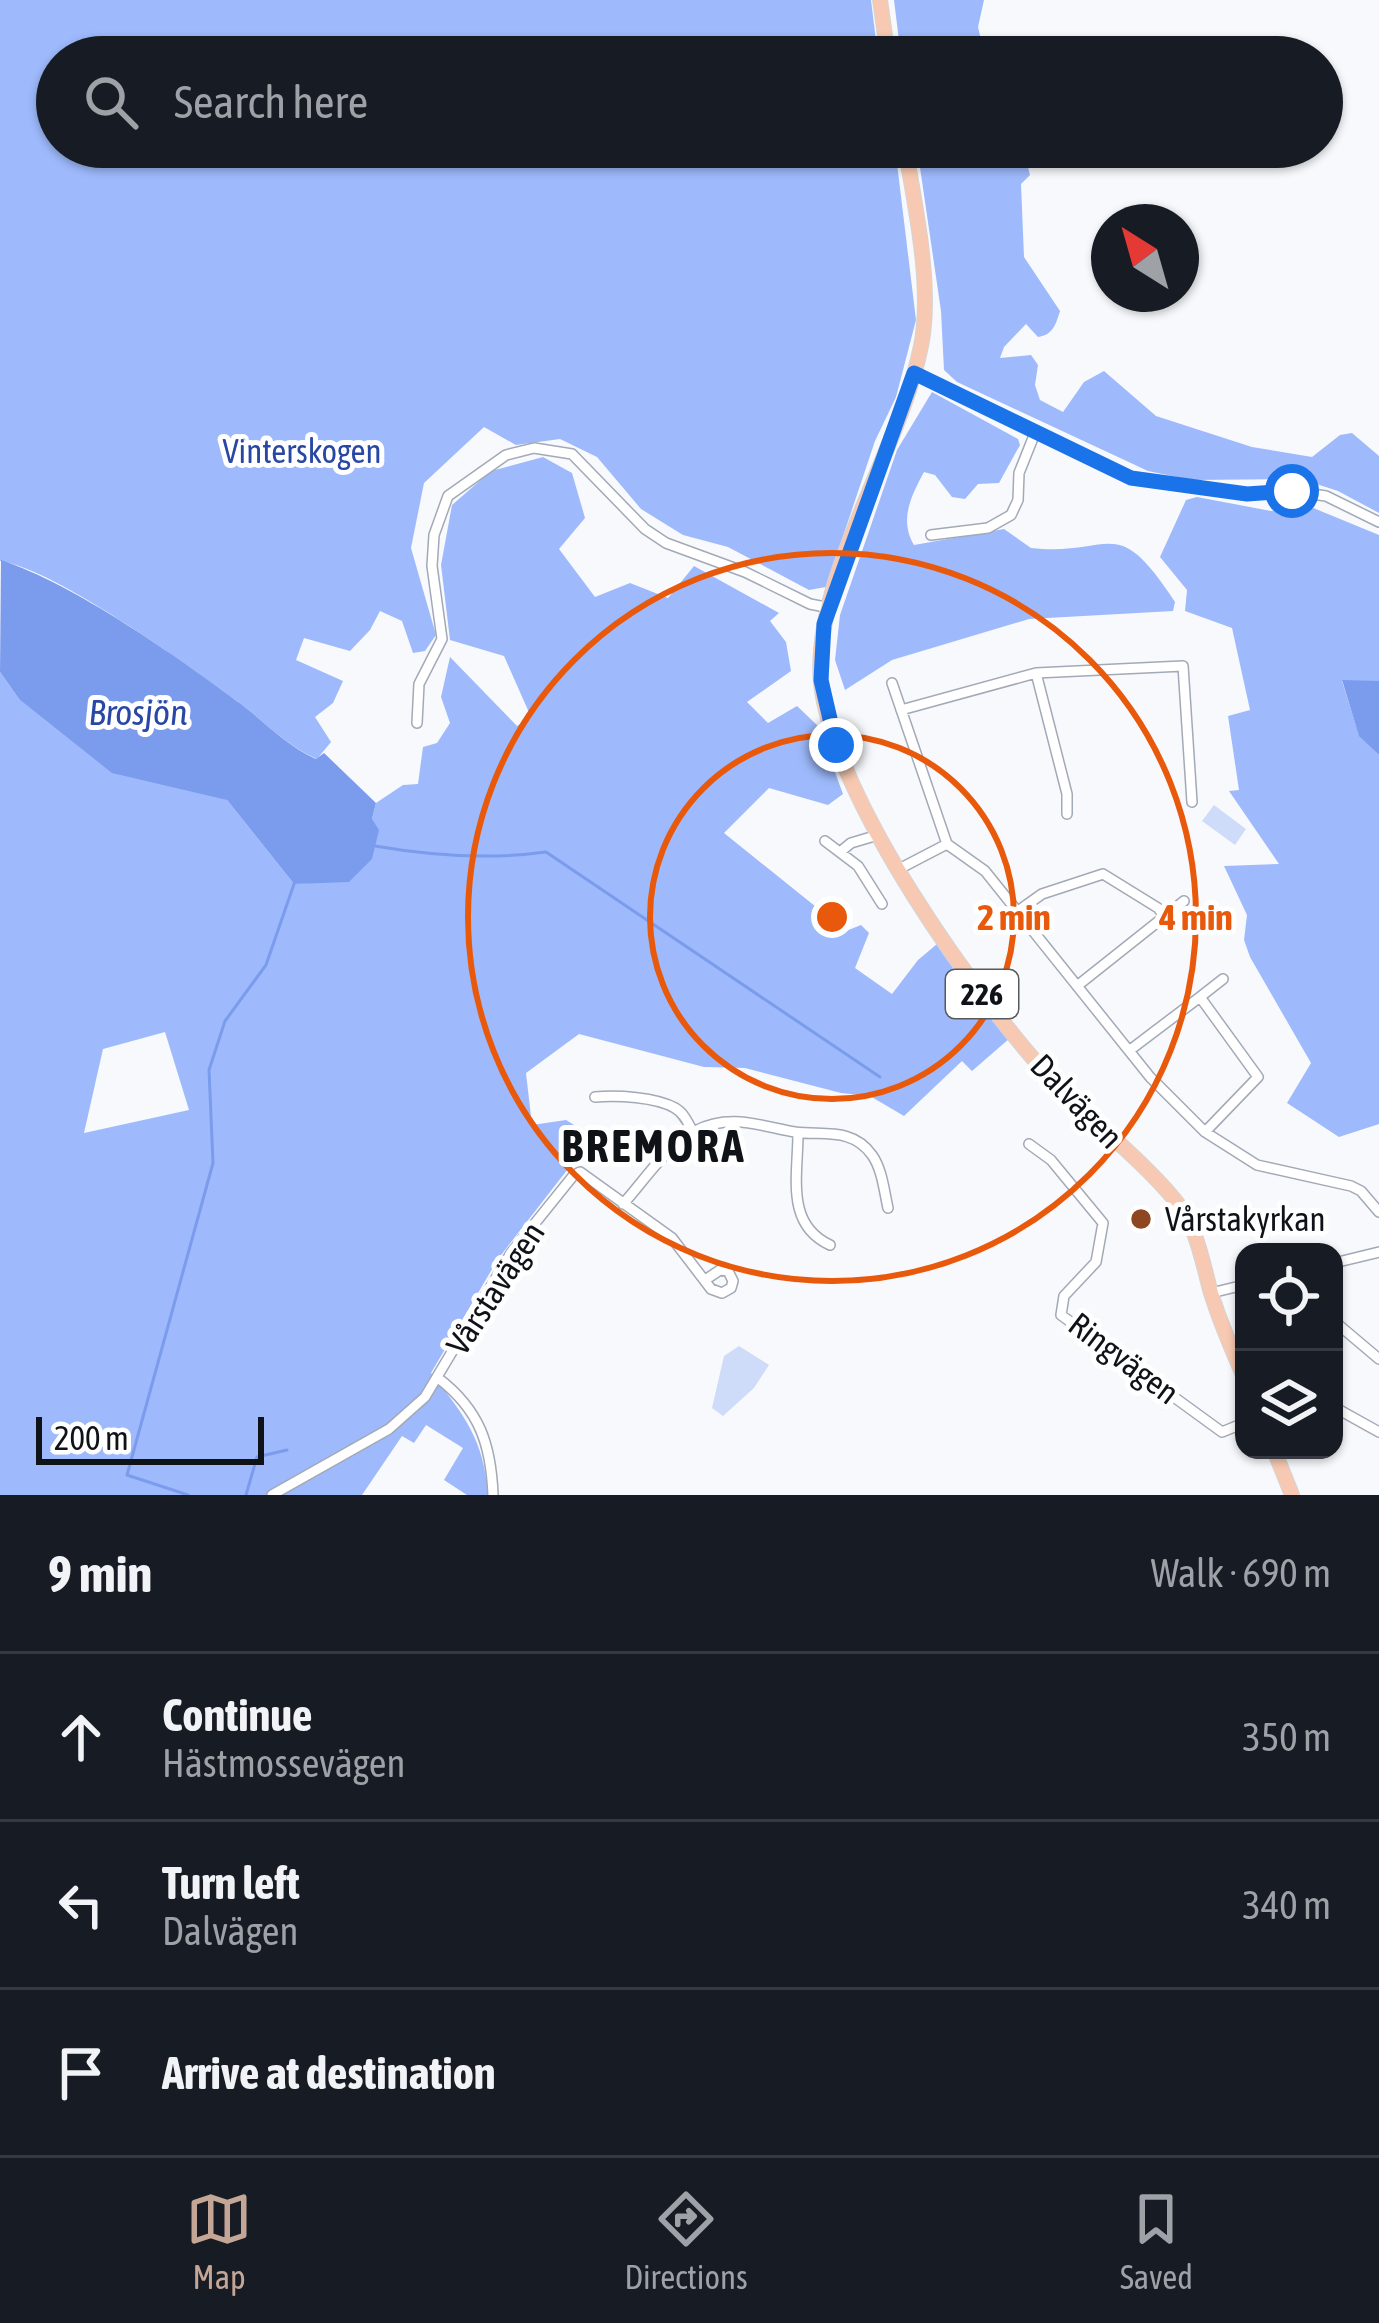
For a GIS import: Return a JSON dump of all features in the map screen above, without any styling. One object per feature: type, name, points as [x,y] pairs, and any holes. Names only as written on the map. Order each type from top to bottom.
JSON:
[{"type":"main road","points":[[880,0],[885,36]]},
{"type":"main road","name":"Dalvägen","points":[[908,168],[922,264],[924,321],[914,373],[830,608],[820,665],[825,711],[879,834],[969,976],[1028,1051],[1176,1202],[1200,1250],[1235,1355]]},
{"type":"main road","points":[[1278,1459],[1292,1495]]},
{"type":"street","points":[[914,373],[1131,478],[1247,494],[1292,491],[1325,496],[1379,522]]},
{"type":"street","points":[[932,535],[988,528],[1011,515],[1018,500],[1018,473],[1036,433]]},
{"type":"street","points":[[417,724],[419,683],[442,639],[432,566],[434,535],[448,496],[506,455],[534,448],[572,454],[645,529],[666,543],[745,572],[810,604],[830,608]]},
{"type":"street","points":[[901,710],[1036,673],[1183,666],[1192,802]]},
{"type":"street","points":[[1036,673],[1067,794],[1067,814]]},
{"type":"street","points":[[892,683],[947,844],[985,871],[1150,1078],[1205,1132],[1257,1165],[1361,1191],[1379,1212]]},
{"type":"street","points":[[840,852],[879,834]]},
{"type":"street","points":[[825,841],[858,866],[882,904]]},
{"type":"street","points":[[899,869],[947,844]]},
{"type":"street","points":[[1018,911],[1042,894],[1103,874],[1165,917]]},
{"type":"street","points":[[1077,986],[1184,902]]},
{"type":"street","points":[[1130,1051],[1223,979]]},
{"type":"street","points":[[1200,998],[1258,1073],[1255,1082],[1205,1132]]},
{"type":"street","points":[[595,1097],[670,1105],[681,1112],[693,1132]]},
{"type":"street","points":[[623,1204],[693,1132],[740,1120],[798,1132],[839,1133],[860,1143],[880,1171],[888,1208]]},
{"type":"street","points":[[798,1132],[800,1219],[813,1237],[830,1245]]},
{"type":"street","name":"Ringvägen","points":[[1029,1144],[1051,1160],[1102,1223],[1096,1262],[1064,1296],[1061,1315],[1222,1432],[1235,1427]]},
{"type":"street","name":"Vårstavägen","points":[[272,1495],[400,1420],[438,1378],[511,1253],[580,1172],[672,1238],[705,1280]]},
{"type":"street","points":[[1343,1261],[1379,1252]]},
{"type":"street","points":[[1211,1293],[1235,1287]]},
{"type":"street","points":[[1343,1329],[1379,1359]]},
{"type":"street","points":[[438,1378],[460,1396],[476,1420],[491,1455],[493,1495]]},
{"type":"street","points":[[1343,1412],[1379,1432]]},
{"type":"shaded area","points":[[1214,805],[1246,829],[1235,845],[1202,821]]},
{"type":"shaded area","points":[[739,1346],[769,1365],[754,1388],[723,1416],[712,1408],[724,1356]]},
{"type":"green space","name":"Vinterskogen","points":[[0,0],[871,0],[875,36],[36,36],[36,168],[898,168],[916,320],[896,397],[875,441],[826,587],[809,590],[728,547],[683,535],[641,509],[597,457],[560,439],[516,445],[484,427],[424,483],[411,548],[436,635],[425,651],[413,653],[402,621],[380,611],[350,651],[304,638],[296,660],[343,681],[333,703],[315,717],[331,742],[317,759],[87,600],[0,561]]},
{"type":"green space","points":[[894,0],[984,0],[980,36],[898,36]]},
{"type":"green space","points":[[920,168],[1028,168],[1030,175],[1021,184],[1024,257],[1060,311],[1053,328],[1043,336],[1038,337],[1026,324],[1000,358],[1031,355],[1038,365],[1035,385],[1040,400],[1063,412],[1084,382],[1104,371],[1156,416],[1252,447],[1312,457],[1340,435],[1352,433],[1379,456],[1379,513],[1338,491],[1301,479],[1191,480],[1148,471],[957,382],[944,370],[941,311]]},
{"type":"green space","points":[[932,392],[1018,439],[1020,445],[999,483],[978,484],[965,499],[952,497],[935,475],[924,472],[907,517],[914,545],[1004,529],[1031,548],[1125,547],[1155,574],[1175,602],[1173,611],[1029,619],[892,660],[845,690],[835,660],[840,615],[897,450]]},
{"type":"green space","points":[[543,457],[572,473],[585,518],[559,549],[595,597],[630,583],[668,598],[694,566],[779,613],[770,621],[786,642],[791,671],[747,702],[768,723],[797,706],[818,726],[843,794],[828,805],[769,788],[724,833],[846,931],[861,925],[869,933],[855,968],[892,994],[937,944],[1010,1038],[972,1071],[962,1061],[904,1116],[870,1096],[745,1068],[704,1067],[579,1034],[526,1073],[532,1125],[566,1120],[587,1133],[571,1165],[498,1259],[431,1373],[471,1430],[488,1495],[467,1495],[444,1480],[463,1448],[426,1425],[414,1443],[402,1436],[362,1495],[0,1495],[0,672],[19,699],[227,800],[294,884],[320,882],[372,819],[376,803],[403,785],[418,784],[423,747],[437,743],[450,723],[441,697],[450,657],[517,726],[531,717],[504,656],[450,640],[441,565],[452,505],[491,471]],"holes":[[[165,1032],[189,1110],[84,1133],[103,1049]]]},
{"type":"green space","points":[[1197,497],[1271,511],[1306,505],[1379,535],[1379,681],[1342,681],[1359,735],[1379,755],[1379,1124],[1339,1137],[1287,1103],[1311,1063],[1250,957],[1244,940],[1247,915],[1224,866],[1279,864],[1229,791],[1239,790],[1228,716],[1250,710],[1232,628],[1185,611],[1187,590],[1160,557],[1186,500]]},
{"type":"water","name":"Brosjön","points":[[1,560],[61,586],[125,623],[305,754],[316,759],[324,753],[376,803],[372,819],[379,830],[372,859],[349,882],[294,884],[227,800],[112,773],[19,699],[0,672]]},
{"type":"water","points":[[1342,680],[1379,681],[1379,755],[1359,736]]},
{"type":"waterway","points":[[375,846],[460,856],[546,852],[880,1077]]},
{"type":"waterway","points":[[188,1495],[127,1475],[213,1163],[209,1070],[225,1021],[266,965],[294,884]]},
{"type":"waterway","points":[[246,1495],[257,1457],[287,1450]]},
{"type":"place","name":"Vårstakyrkan","points":[[1141,1219]]},
{"type":"district","name":"BREMORA","points":[[654,1146]]},
{"type":"route","points":[[836,745],[821,680],[824,624],[914,373],[1131,478],[1247,494],[1292,491]]}]
